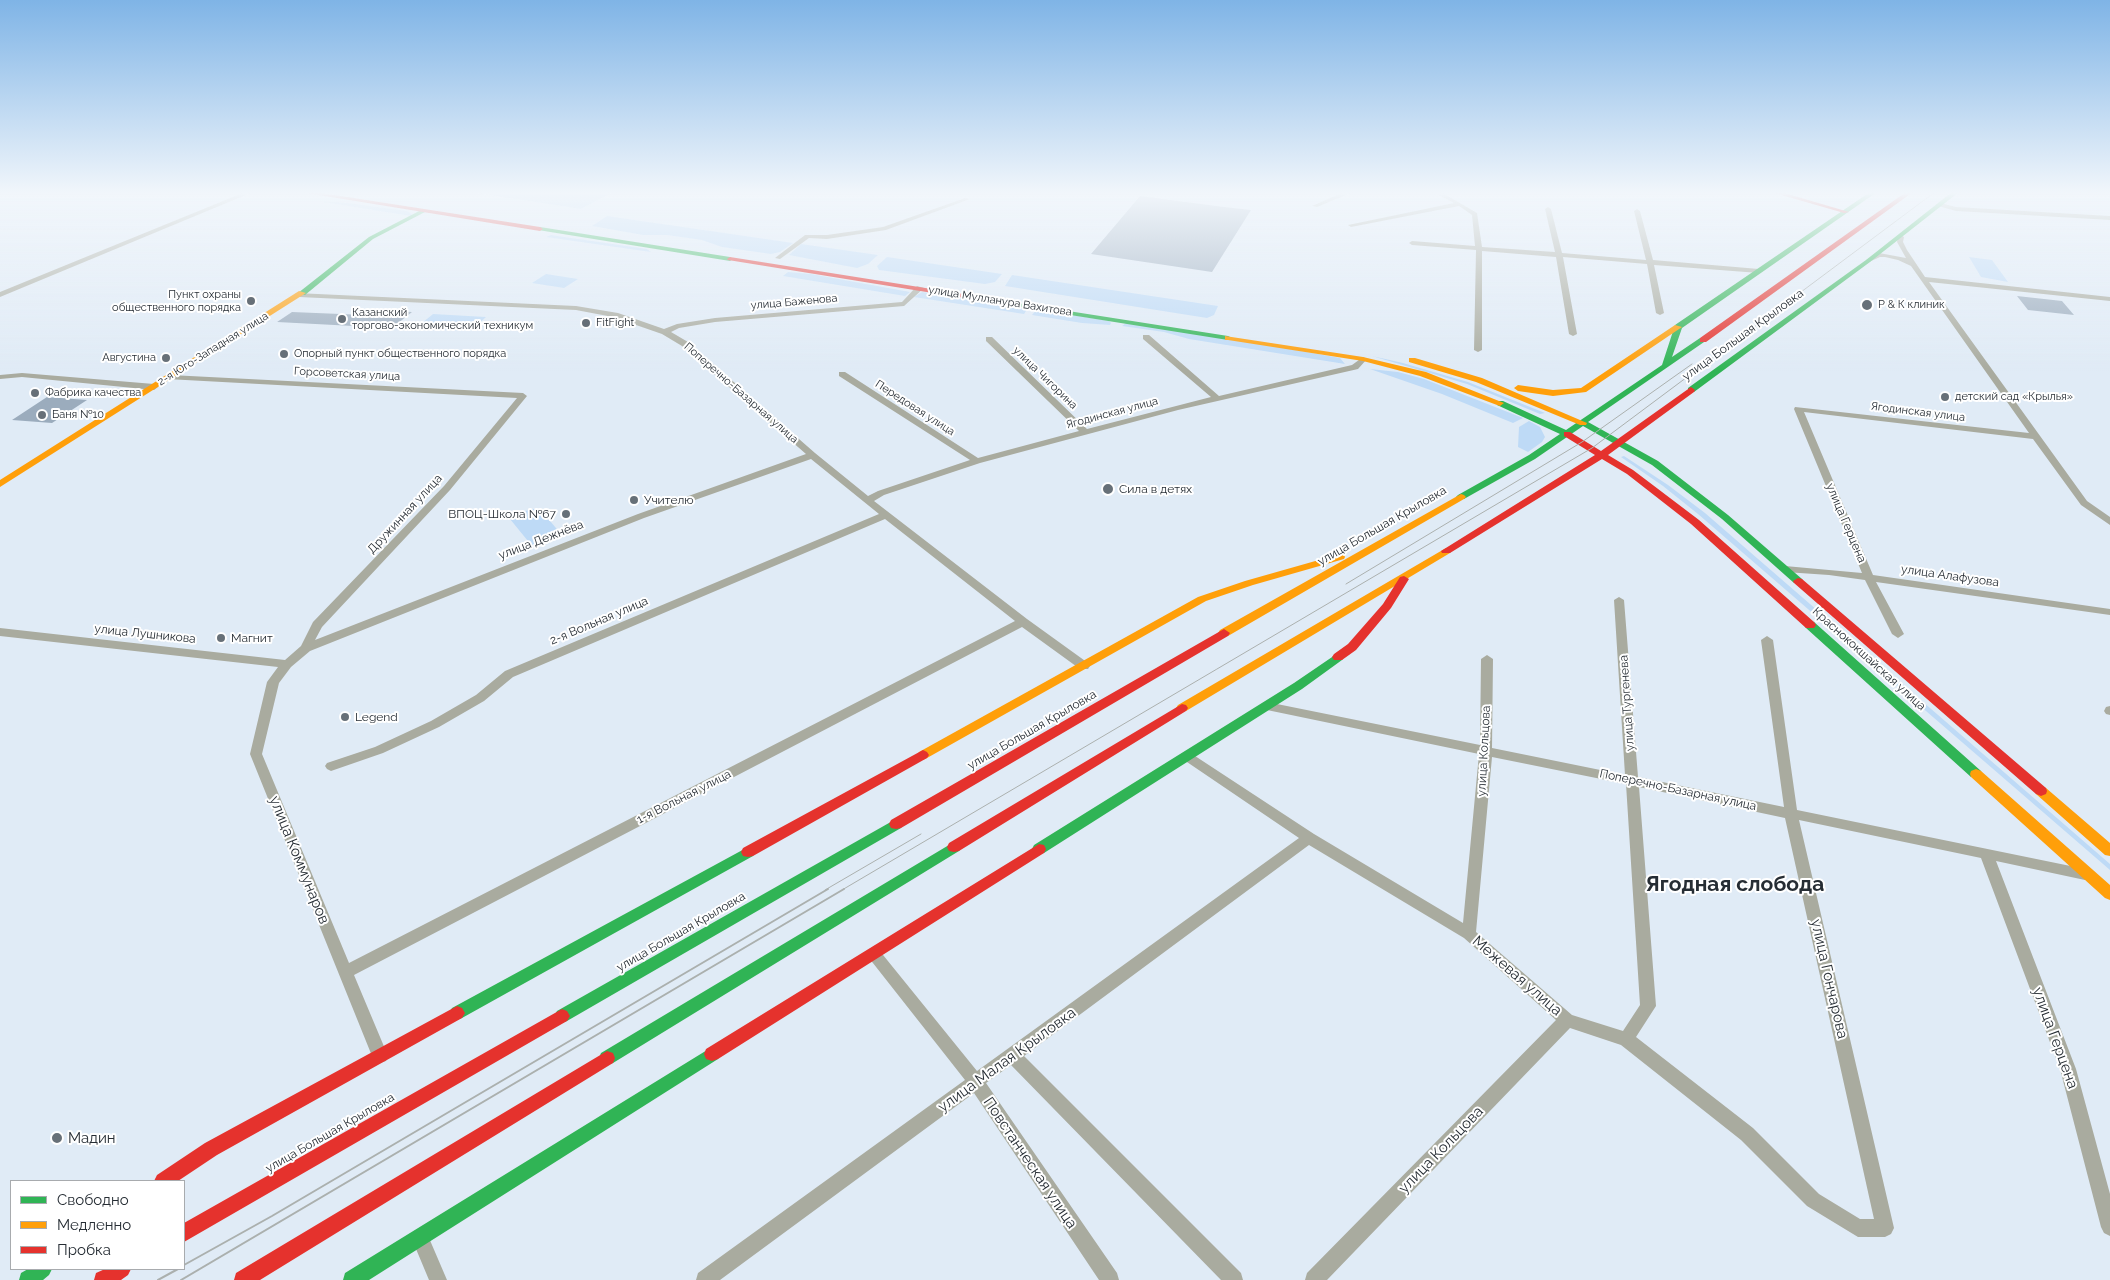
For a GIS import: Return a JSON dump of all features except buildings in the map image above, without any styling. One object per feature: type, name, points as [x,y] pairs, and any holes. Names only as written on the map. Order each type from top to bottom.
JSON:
[{"type":"main road","name":"2-я Юго-Западная улица","points":[[0,484],[299,295],[354,252]]},
{"type":"main road","name":"улица Мулланура Вахитова","points":[[686,252],[1363,359],[1423,374],[1498,401],[1566,434]]},
{"type":"main road","name":"улица Мулланура Вахитова","points":[[737,252],[1367,350],[1434,366],[1479,380],[1583,423],[1620,442]]},
{"type":"main road","points":[[1479,380],[1536,392],[1567,393],[1583,390],[1787,252]]},
{"type":"main road","name":"улица Большая Крыловка","points":[[185,1232],[1049,736],[1364,551],[1532,457],[1665,367],[1825,252]]},
{"type":"main road","name":"улица Большая Крыловка","points":[[243,1280],[1185,706],[1406,575],[1603,454],[1880,252]]},
{"type":"main road","points":[[1691,318],[1749,306]]},
{"type":"main road","points":[[1665,367],[1678,327]]},
{"type":"main road","name":"Краснококшайская улица","points":[[1566,434],[1603,454],[1655,489],[1695,522],[2110,894]]},
{"type":"main road","name":"Краснококшайская улица","points":[[1620,442],[1655,463],[1725,518],[2110,851]]},
{"type":"main road","points":[[164,1180],[211,1149],[1202,599],[1249,583],[1364,551]]},
{"type":"main road","points":[[352,1280],[874,954],[1325,668],[1352,647],[1387,606],[1406,575]]},
{"type":"main road","points":[[28,1280],[41,1270]]},
{"type":"main road","points":[[103,1280],[120,1270]]},
{"type":"street","points":[[0,295],[105,252]]},
{"type":"street","points":[[778,258],[786,252]]},
{"type":"street","points":[[1478,350],[1479,252]]},
{"type":"street","points":[[1539,252],[1759,271]]},
{"type":"street","points":[[1648,252],[1660,314]]},
{"type":"street","points":[[1906,252],[1922,279],[2084,503],[2110,522]]},
{"type":"street","points":[[1559,253],[1573,334]]},
{"type":"street","points":[[1868,261],[1885,254],[1913,264]]},
{"type":"street","points":[[1922,279],[2110,299]]},
{"type":"street","name":"улица Баженова","points":[[665,332],[677,326],[715,320],[904,304],[920,288]]},
{"type":"street","name":"Поперечно-Базарная улица","points":[[299,295],[576,308],[615,315],[665,332],[685,344],[812,456],[886,515],[1023,622],[1084,666]]},
{"type":"street","points":[[1146,337],[1218,399]]},
{"type":"street","name":"улица Чигорина","points":[[989,339],[1085,432]]},
{"type":"street","name":"Ягодинская улица","points":[[868,500],[881,493],[977,461],[1176,408],[1355,367],[1363,359]]},
{"type":"street","name":"Передовая улица","points":[[842,374],[977,461]]},
{"type":"street","points":[[0,377],[22,375],[154,387]]},
{"type":"street","name":"Горсоветская улица","points":[[170,377],[523,396]]},
{"type":"street","name":"Дружинная улица","points":[[306,648],[318,625],[447,488],[523,396]]},
{"type":"street","name":"Ягодинская улица","points":[[1798,409],[2036,437]]},
{"type":"street","name":"улица Герцена","points":[[1798,409],[1869,578],[1898,634]]},
{"type":"street","name":"улица Дежнёва","points":[[286,664],[306,648],[640,516],[812,456]]},
{"type":"street","name":"2-я Вольная улица","points":[[331,766],[379,750],[436,724],[480,698],[509,674],[886,515]]},
{"type":"street","name":"улица Алафузова","points":[[1785,569],[1829,572],[2110,612]]},
{"type":"street","name":"улица Тургенева","points":[[1619,600],[1648,1006],[1626,1039]]},
{"type":"street","name":"1-я Вольная улица","points":[[345,972],[1023,622]]},
{"type":"street","name":"улица Лушникова","points":[[0,632],[286,664]]},
{"type":"street","name":"улица Гончарова","points":[[1767,640],[1791,813],[1885,1228]]},
{"type":"street","name":"улица Кольцова","points":[[1469,934],[1486,750],[1487,659]]},
{"type":"street","name":"улица Коммунаров","points":[[286,664],[273,682],[256,754],[380,1056]]},
{"type":"street","name":"Поперечно-Базарная улица","points":[[1267,706],[2089,875]]},
{"type":"street","name":"Межевая улица","points":[[1188,756],[1309,838],[1469,934],[1567,1020],[1626,1039],[1747,1134],[1814,1200],[1858,1228],[1885,1228]]},
{"type":"street","name":"улица Малая Крыловка","points":[[705,1280],[1309,838]]},
{"type":"street","name":"улица Герцена","points":[[1986,854],[2068,1069],[2110,1227]]},
{"type":"street","name":"Повстанческая улица","points":[[874,954],[976,1082],[1110,1280]]},
{"type":"street","name":"улица Кольцова","points":[[1314,1280],[1567,1020]]},
{"type":"street","points":[[1013,1056],[1234,1280]]},
{"type":"street","points":[[420,1237],[438,1280]]},
{"type":"shaded area","points":[[755,252],[780,252],[771,254]]},
{"type":"shaded area","points":[[793,252],[855,252],[878,255],[868,264],[857,268],[789,255]]},
{"type":"shaded area","points":[[887,257],[1002,274],[995,282],[985,284],[879,270],[877,266]]},
{"type":"shaded area","points":[[1969,257],[1992,260],[2008,282],[1981,277]]},
{"type":"shaded area","points":[[788,272],[811,274],[910,292],[905,296],[783,276]]},
{"type":"shaded area","points":[[546,274],[578,279],[564,288],[532,283]]},
{"type":"shaded area","points":[[1012,275],[1218,306],[1214,315],[1207,318],[1005,286]]},
{"type":"shaded area","points":[[922,292],[1028,308],[1024,314],[914,297]]},
{"type":"shaded area","points":[[1037,309],[1109,321],[1111,323],[1110,325],[1082,323],[1032,315]]},
{"type":"shaded area","points":[[433,314],[486,317],[471,331],[416,328]]},
{"type":"shaded area","points":[[1126,323],[1340,358],[1345,364],[1189,339],[1164,332],[1122,326]]},
{"type":"shaded area","points":[[1372,356],[1468,382],[1545,413],[1540,414],[1467,384]]},
{"type":"shaded area","points":[[1370,369],[1398,372],[1424,379],[1523,418],[1513,423],[1442,394]]},
{"type":"shaded area","points":[[1529,421],[1540,427],[1545,437],[1542,442],[1528,452],[1518,447],[1519,427]]},
{"type":"shaded area","points":[[1624,456],[1668,485],[1705,513],[2110,864],[2110,870],[1698,514],[1663,486],[1621,457]]},
{"type":"shaded area","points":[[531,509],[540,509],[561,534],[558,539],[532,546],[510,519]]},
{"type":"tram line","points":[[842,890],[1592,448],[1855,252]]},
{"type":"tram line","points":[[1346,584],[1582,442],[1692,364]]},
{"type":"tram line","points":[[825,890],[921,834]]},
{"type":"tram line","points":[[185,1264],[272,1216],[828,889]]},
{"type":"tram line","points":[[181,1280],[844,889]]},
{"type":"tram line","points":[[158,1280],[176,1270]]},
{"type":"traffic: fast","points":[[302,293],[354,252]]},
{"type":"traffic: fast","points":[[684,252],[730,259]]},
{"type":"traffic: fast","points":[[1665,367],[1678,327],[1787,252]]},
{"type":"traffic: fast","points":[[1691,390],[1880,252]]},
{"type":"traffic: fast","points":[[1001,302],[1228,338]]},
{"type":"traffic: fast","points":[[1461,497],[1532,457],[1703,340]]},
{"type":"traffic: fast","points":[[1500,403],[1567,434]]},
{"type":"traffic: fast","points":[[1583,423],[1655,463],[1725,517],[1798,581]]},
{"type":"traffic: fast","points":[[1810,625],[1976,774]]},
{"type":"traffic: fast","points":[[1039,849],[1298,686],[1338,657]]},
{"type":"traffic: fast","points":[[562,1016],[896,824]]},
{"type":"traffic: fast","points":[[607,1058],[954,847]]},
{"type":"traffic: fast","points":[[457,1013],[748,852]]},
{"type":"traffic: fast","points":[[352,1280],[712,1054]]},
{"type":"traffic: fast","points":[[28,1280],[42,1270]]},
{"type":"traffic: slow","points":[[0,484],[302,293]]},
{"type":"traffic: slow","points":[[1518,388],[1553,393],[1583,390],[1678,327]]},
{"type":"traffic: slow","points":[[1228,338],[1363,359],[1423,374],[1500,403]]},
{"type":"traffic: slow","points":[[1412,360],[1479,380],[1583,423]]},
{"type":"traffic: slow","points":[[1224,633],[1461,497]]},
{"type":"traffic: slow","points":[[1182,708],[1446,551]]},
{"type":"traffic: slow","points":[[923,755],[1202,599],[1249,583],[1340,557]]},
{"type":"traffic: slow","points":[[1976,774],[2110,894]]},
{"type":"traffic: slow","points":[[2041,791],[2110,851]]},
{"type":"traffic: jam","points":[[1703,340],[1826,252]]},
{"type":"traffic: jam","points":[[730,259],[1001,302]]},
{"type":"traffic: jam","points":[[1446,551],[1603,454],[1691,390]]},
{"type":"traffic: jam","points":[[1567,434],[1630,472],[1695,522],[1810,625]]},
{"type":"traffic: jam","points":[[1338,657],[1352,647],[1387,606],[1404,579]]},
{"type":"traffic: jam","points":[[1798,581],[2041,791]]},
{"type":"traffic: jam","points":[[896,824],[1224,633]]},
{"type":"traffic: jam","points":[[954,847],[1182,708]]},
{"type":"traffic: jam","points":[[748,852],[923,755]]},
{"type":"traffic: jam","points":[[712,1054],[1039,849]]},
{"type":"traffic: jam","points":[[164,1180],[211,1149],[457,1013]]},
{"type":"traffic: jam","points":[[185,1232],[562,1016]]},
{"type":"traffic: jam","points":[[243,1280],[607,1058]]},
{"type":"traffic: jam","points":[[103,1280],[120,1270]]},
{"type":"place","name":"Пункт охраны общественного порядка","points":[[251,301]]},
{"type":"place","name":"Р & К клиник","points":[[1867,305]]},
{"type":"place","name":"Казанский торгово-экономический техникум","points":[[342,319]]},
{"type":"place","name":"FitFight","points":[[586,323]]},
{"type":"place","name":"Опорный пункт общественного порядка","points":[[284,354]]},
{"type":"place","name":"Августина","points":[[166,358]]},
{"type":"place","name":"Фабрика качества","points":[[35,393]]},
{"type":"place","name":"детский сад «Крылья»","points":[[1945,397]]},
{"type":"place","name":"Баня №10","points":[[42,415]]},
{"type":"place","name":"Сила в детях","points":[[1108,489]]},
{"type":"place","name":"Учителю","points":[[634,500]]},
{"type":"place","name":"ВПОЦ-Школа №67","points":[[566,514]]},
{"type":"place","name":"Магнит","points":[[221,638]]},
{"type":"place","name":"Legend","points":[[345,717]]},
{"type":"place","name":"Мадин","points":[[57,1138]]},
{"type":"district","name":"Ягодная слобода","points":[[1735,885]]}]
